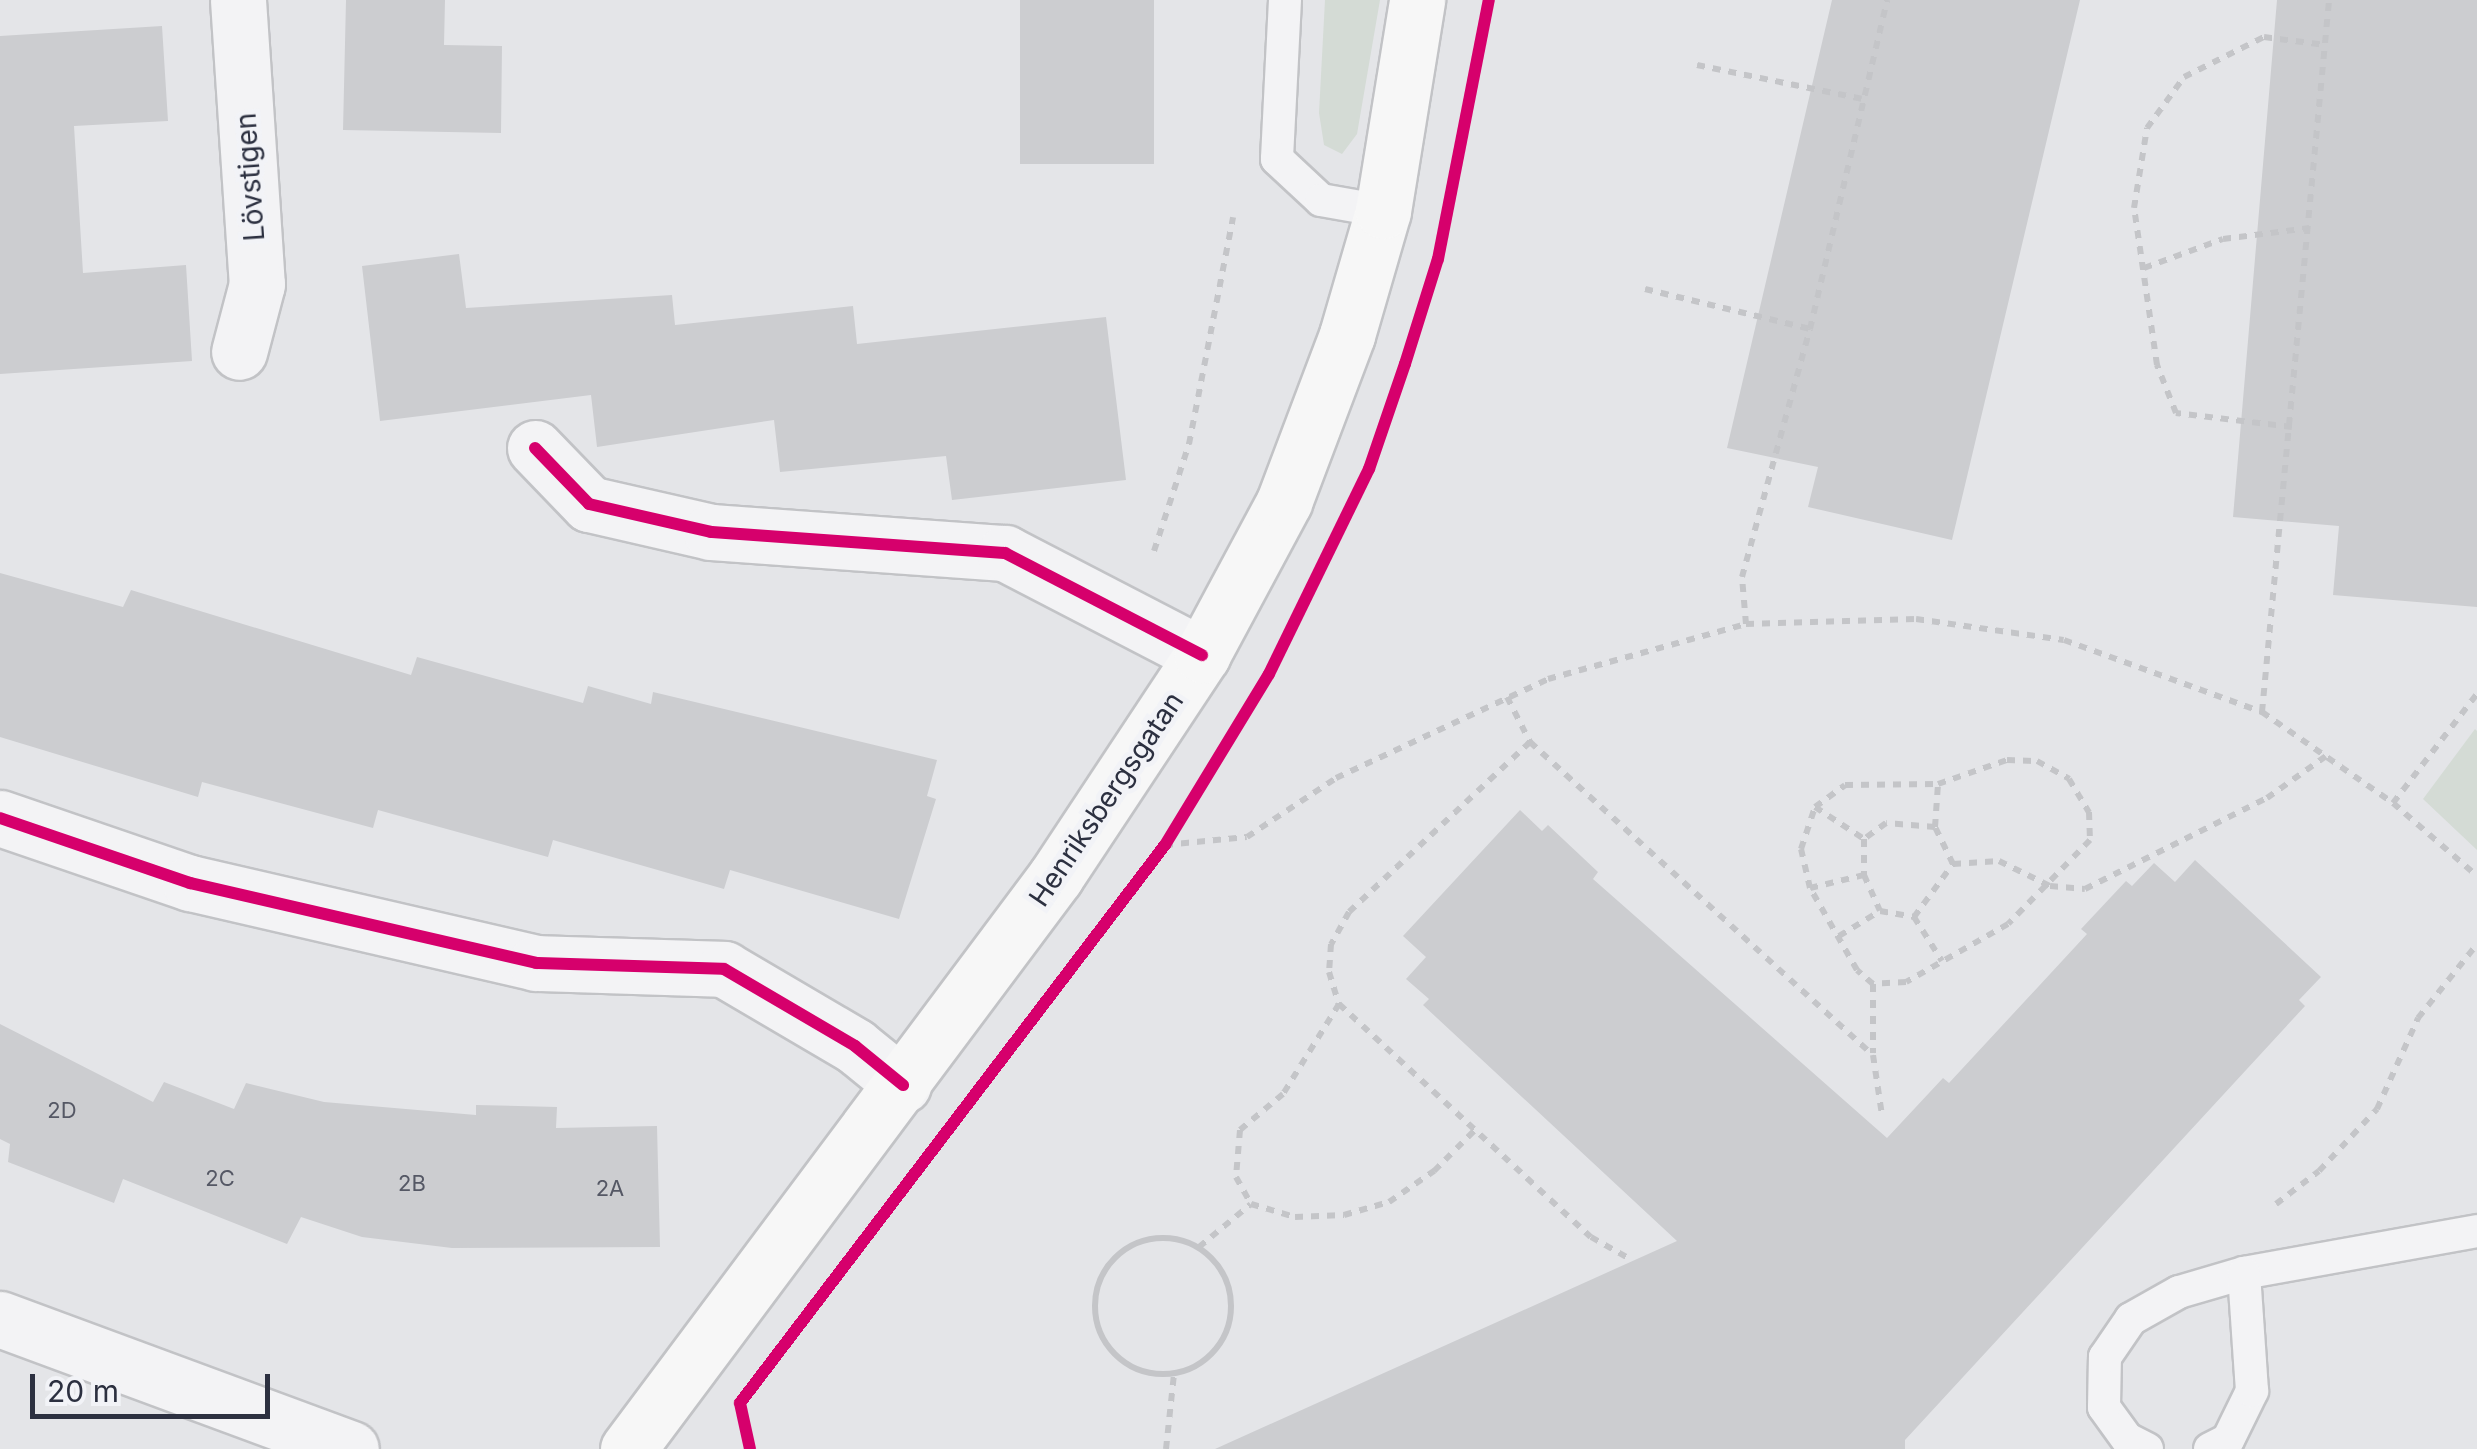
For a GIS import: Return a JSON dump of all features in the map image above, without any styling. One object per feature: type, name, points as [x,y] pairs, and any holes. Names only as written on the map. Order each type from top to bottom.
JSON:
[{"type":"main road","name":"Henriksbergsgatan","points":[[628,1449],[1056,876],[1202,655],[1284,502],[1347,335],[1383,212],[1417,0]]},
{"type":"street","name":"Lövstigen","points":[[238,0],[257,284],[239,352]]},
{"type":"street","points":[[535,448],[589,504],[710,532],[1005,553],[1202,655]]},
{"type":"street","points":[[0,818],[190,883],[536,963],[724,969],[856,1046],[903,1084]]},
{"type":"street","points":[[0,1319],[243,1429],[351,1449]]},
{"type":"lane","points":[[1285,0],[1277,159],[1321,200],[1383,212]]},
{"type":"lane","points":[[2148,1449],[2127,1440],[2104,1407],[2105,1357],[2132,1319],[2179,1292],[2244,1273],[2477,1231]]},
{"type":"lane","points":[[2210,1449],[2228,1440],[2252,1391],[2244,1273]]},
{"type":"path","points":[[1746,624],[1742,577],[1810,329],[1887,0]]},
{"type":"path","points":[[2262,712],[2292,427],[2329,0]]},
{"type":"path","points":[[2292,427],[2176,412],[2158,365],[2134,208],[2147,128],[2184,77],[2264,38],[2324,44]]},
{"type":"path","points":[[1697,65],[1862,99]]},
{"type":"path","points":[[1150,566],[1189,444],[1233,218]]},
{"type":"path","points":[[2144,268],[2223,239],[2309,228]]},
{"type":"path","points":[[1645,289],[1810,329]]},
{"type":"path","points":[[1165,845],[1247,837],[1336,778],[1548,678],[1746,624],[1916,619],[2064,640],[2262,712],[2393,803],[2477,876]]},
{"type":"path","points":[[2393,803],[2474,704],[2477,694]]},
{"type":"path","points":[[1507,697],[1530,742],[1874,1055]]},
{"type":"path","points":[[1530,742],[1349,912],[1332,944],[1329,972],[1339,1004],[1591,1237],[1630,1259]]},
{"type":"path","points":[[1914,916],[1953,864],[1999,861],[2050,886],[2085,889],[2267,798],[2326,756]]},
{"type":"path","points":[[1873,984],[1906,982],[2008,924],[2050,886],[2090,840],[2089,812],[2068,779],[2036,761],[2007,760],[1938,784],[1845,785],[1815,807],[1801,849],[1810,888],[1838,937],[1873,984],[1874,1055],[1882,1116]]},
{"type":"path","points":[[1938,784],[1935,827],[1953,864]]},
{"type":"path","points":[[1815,807],[1864,840]]},
{"type":"path","points":[[1864,840],[1886,823],[1935,827]]},
{"type":"path","points":[[1864,840],[1864,875],[1880,911]]},
{"type":"path","points":[[1810,888],[1864,875]]},
{"type":"path","points":[[1838,937],[1880,911],[1914,916]]},
{"type":"path","points":[[1914,916],[1942,962]]},
{"type":"path","points":[[2273,1207],[2319,1172],[2377,1109],[2418,1018],[2477,944]]},
{"type":"path","points":[[1339,1004],[1283,1094],[1240,1130],[1236,1177],[1251,1204],[1296,1217],[1344,1214],[1388,1202],[1434,1171],[1474,1131]]},
{"type":"path","points":[[1198,1247],[1251,1204]]},
{"type":"path","points":[[1176,1238],[1198,1247],[1228,1283],[1228,1331],[1215,1351],[1174,1374],[1128,1365],[1110,1350],[1094,1305],[1099,1281],[1130,1245],[1176,1238]]},
{"type":"path","points":[[1166,1449],[1174,1374]]},
{"type":"shaded area","points":[[1325,0],[1380,0],[1357,134],[1342,154],[1324,145],[1319,113]]},
{"type":"shaded area","points":[[2477,731],[2477,850],[2423,799]]},
{"type":"building","points":[[346,0],[445,0],[444,45],[502,46],[501,133],[343,130]]},
{"type":"building","points":[[1020,0],[1154,0],[1154,164],[1020,164]]},
{"type":"building","points":[[1832,0],[2080,0],[1952,540],[1808,507],[1818,467],[1727,448]]},
{"type":"building","points":[[2277,0],[2477,0],[2477,607],[2333,595],[2339,526],[2233,517]]},
{"type":"building","points":[[162,26],[168,121],[74,126],[83,273],[186,265],[192,361],[0,374],[0,36]]},
{"type":"building","points":[[459,254],[466,308],[672,295],[675,325],[853,306],[857,344],[1106,317],[1126,480],[952,500],[946,456],[780,472],[774,420],[597,447],[591,395],[380,421],[362,266]]},
{"type":"building","points":[[0,573],[123,607],[131,590],[411,675],[417,657],[583,703],[588,686],[651,704],[653,692],[937,760],[927,796],[936,799],[899,919],[730,870],[724,889],[553,840],[548,857],[378,810],[373,828],[202,782],[198,797],[0,737]]},
{"type":"building","points":[[1520,810],[1542,831],[1548,825],[1598,872],[1593,879],[1887,1138],[1943,1078],[1949,1083],[2087,934],[2081,929],[2126,881],[2132,886],[2154,863],[2175,882],[2195,860],[2321,977],[2299,1000],[2305,1006],[1905,1440],[1905,1449],[1215,1449],[1677,1241],[1423,1005],[1429,999],[1406,979],[1426,957],[1403,936]]},
{"type":"building","points":[[0,1024],[153,1102],[164,1082],[234,1109],[246,1083],[324,1102],[476,1115],[476,1105],[557,1107],[556,1128],[657,1126],[660,1247],[452,1248],[362,1237],[301,1217],[287,1244],[123,1179],[114,1203],[8,1162],[10,1144],[0,1139]]},
{"type":"cycle path","points":[[750,1449],[740,1403],[1165,845],[1269,674],[1369,469],[1405,364],[1438,259],[1489,0]]},
{"type":"cycle path","points":[[535,448],[589,504],[711,532],[1005,553],[1202,655]]},
{"type":"cycle path","points":[[0,818],[190,883],[536,963],[724,969],[855,1046],[903,1085]]}]
